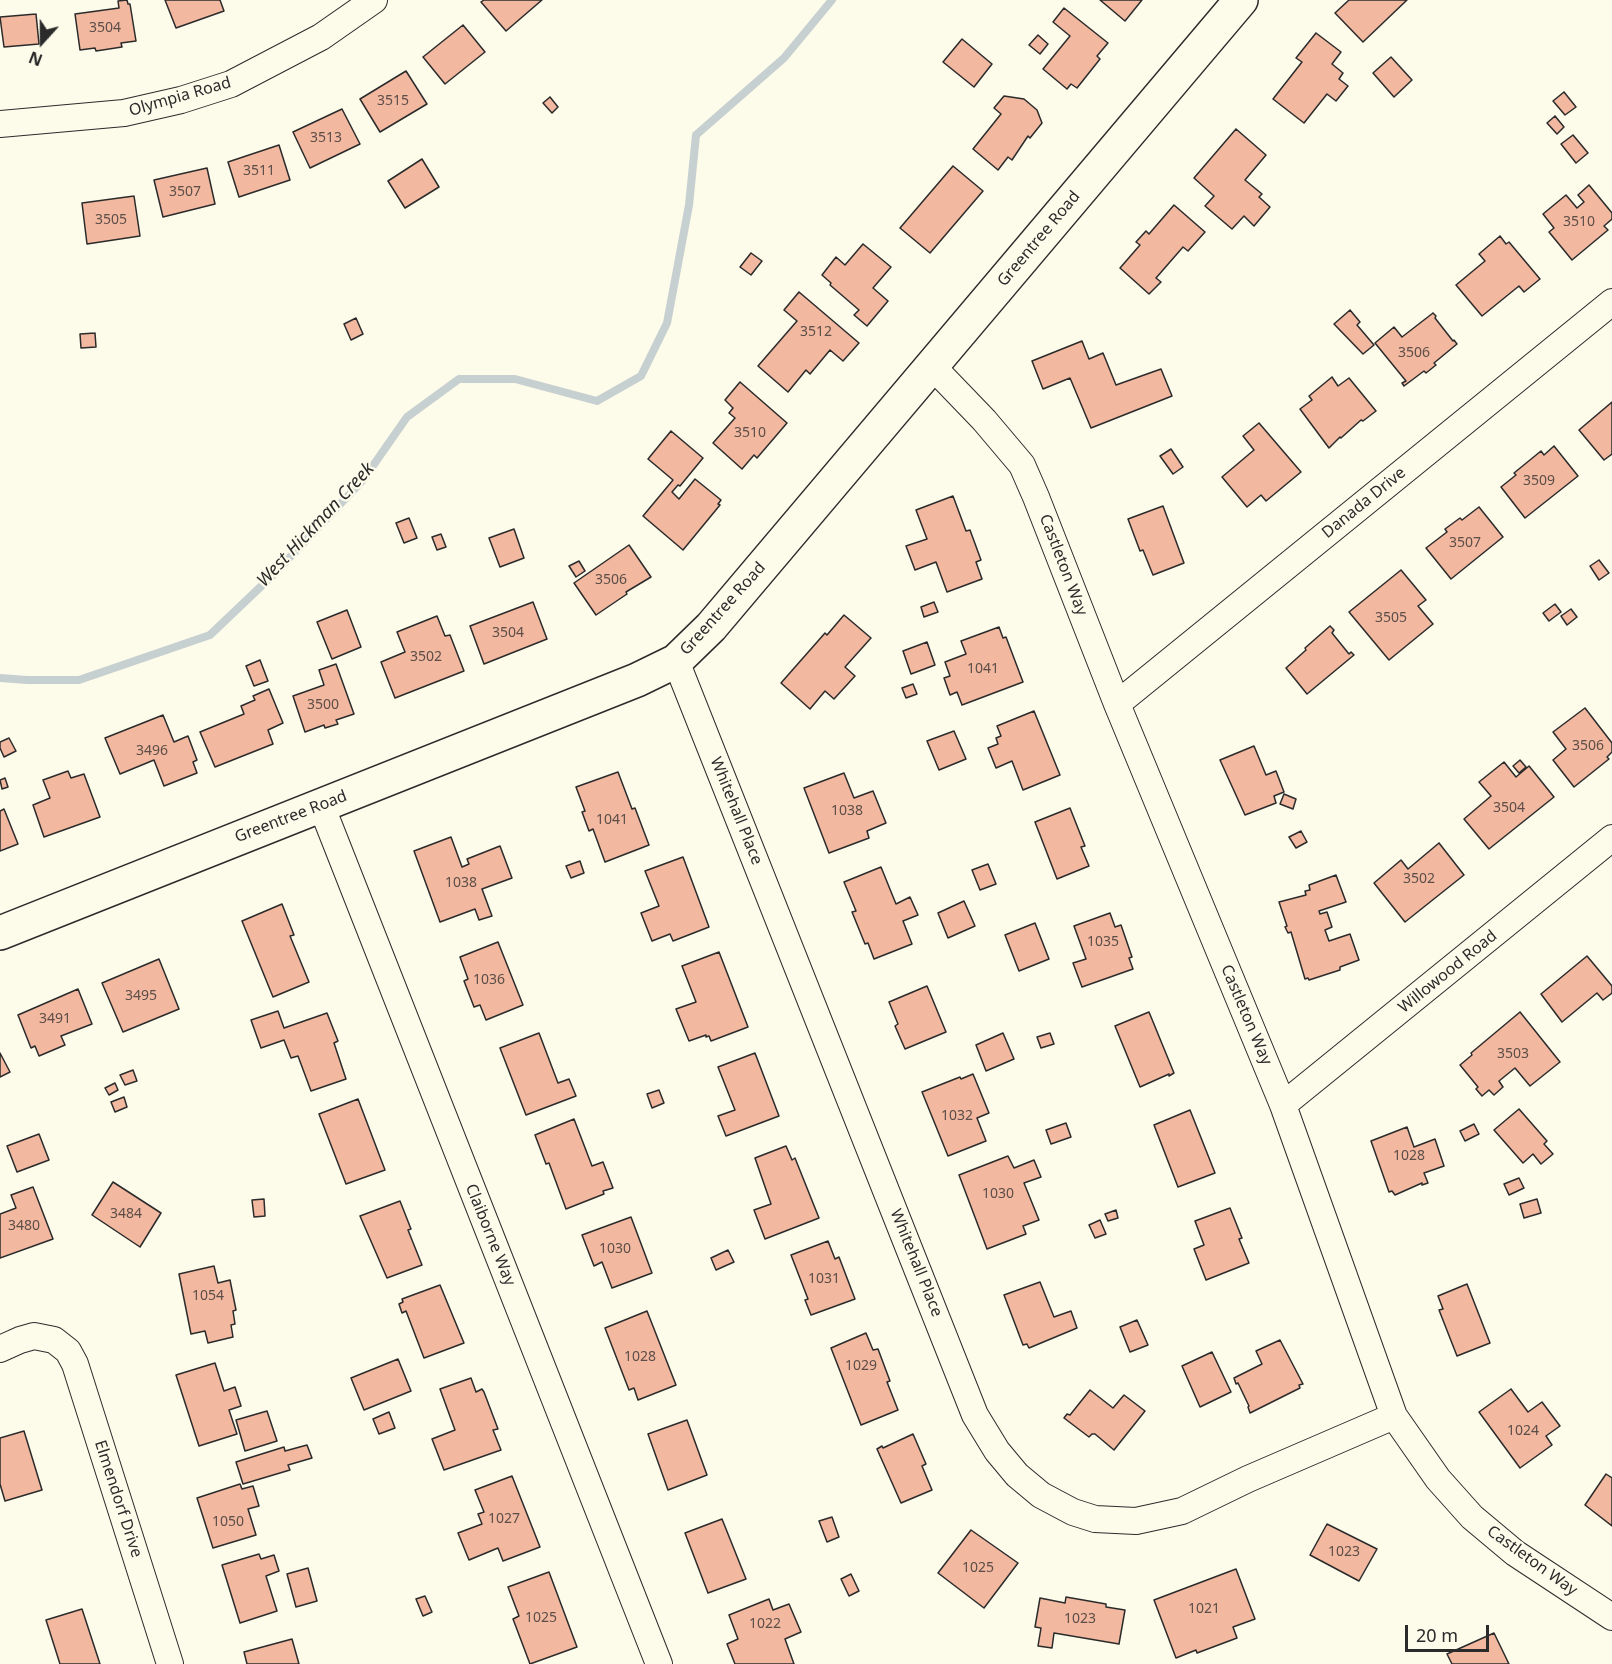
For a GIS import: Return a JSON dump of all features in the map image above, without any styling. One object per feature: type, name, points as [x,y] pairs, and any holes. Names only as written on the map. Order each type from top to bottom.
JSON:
[{"type":"street","name":"Olympia Road","points":[[0,124],[124,113],[181,100],[231,84],[321,37],[374,0]]},
{"type":"street","name":"Greentree Road","points":[[0,933],[637,680],[676,661],[711,627],[1241,0]]},
{"type":"street","name":"Danada Drive","points":[[1117,704],[1612,302]]},
{"type":"street","name":"Castleton Way","points":[[932,366],[984,420],[1022,465],[1036,496],[1117,704],[1283,1105],[1394,1416],[1438,1479],[1472,1517],[1515,1553],[1612,1617]]},
{"type":"street","name":"Whitehall Place","points":[[676,661],[975,1415],[997,1451],[1017,1475],[1041,1495],[1073,1512],[1095,1519],[1116,1522],[1136,1521],[1182,1510],[1394,1416]]},
{"type":"street","name":"Claiborne Way","points":[[321,805],[660,1664]]},
{"type":"street","name":"Willowood Road","points":[[1283,1105],[1612,838]]},
{"type":"street","name":"Elmendorf Drive","points":[[0,1349],[34,1336],[54,1340],[68,1351],[75,1364],[170,1664]]},
{"type":"building","points":[[127,0],[130,4],[136,41],[121,43],[122,47],[96,51],[95,48],[80,50],[75,14],[119,8],[118,1]]},
{"type":"building","points":[[165,0],[220,0],[224,11],[176,28]]},
{"type":"building","points":[[484,0],[542,0],[506,31],[481,2]]},
{"type":"building","points":[[1100,0],[1142,0],[1125,21]]},
{"type":"building","points":[[1349,0],[1407,0],[1363,42],[1335,13]]},
{"type":"building","points":[[1064,8],[1108,43],[1097,56],[1100,59],[1077,88],[1071,84],[1067,89],[1043,69],[1070,36],[1053,22]]},
{"type":"building","points":[[36,14],[39,44],[4,47],[0,17]]},
{"type":"building","points":[[463,25],[485,52],[445,84],[423,57]]},
{"type":"building","points":[[1316,33],[1341,52],[1332,64],[1343,73],[1339,79],[1348,86],[1336,101],[1327,94],[1304,123],[1273,99],[1302,62],[1296,58]]},
{"type":"building","points":[[1038,35],[1048,44],[1040,54],[1029,45]]},
{"type":"building","points":[[962,39],[992,64],[974,87],[943,62]]},
{"type":"building","points":[[1391,57],[1412,80],[1394,97],[1373,73]]},
{"type":"building","points":[[406,71],[427,104],[380,132],[360,99]]},
{"type":"building","points":[[1564,92],[1576,107],[1565,115],[1553,101]]},
{"type":"building","points":[[1004,96],[1024,99],[1037,110],[1042,123],[1030,138],[1028,136],[1012,160],[1008,157],[998,170],[973,149],[1001,114],[994,108]]},
{"type":"building","points":[[550,97],[558,107],[552,113],[543,103]]},
{"type":"building","points":[[342,109],[360,144],[310,168],[293,132]]},
{"type":"building","points":[[1555,116],[1564,127],[1557,134],[1547,123]]},
{"type":"building","points":[[1236,129],[1266,155],[1245,180],[1262,194],[1259,197],[1270,207],[1254,226],[1244,216],[1232,229],[1205,206],[1214,196],[1194,178]]},
{"type":"building","points":[[1573,135],[1588,153],[1576,163],[1561,144]]},
{"type":"building","points":[[279,145],[290,180],[239,197],[228,162]]},
{"type":"building","points":[[422,159],[439,187],[405,208],[388,181]]},
{"type":"building","points":[[953,166],[983,191],[930,253],[900,228]]},
{"type":"building","points":[[207,168],[215,204],[163,217],[154,180]]},
{"type":"building","points":[[1589,185],[1612,213],[1612,219],[1604,226],[1608,230],[1572,260],[1549,232],[1554,228],[1543,214],[1566,195],[1577,208],[1584,202],[1578,195]]},
{"type":"building","points":[[134,196],[140,236],[87,244],[82,203]]},
{"type":"building","points":[[1174,205],[1205,232],[1188,251],[1183,247],[1156,278],[1161,282],[1149,294],[1120,268],[1140,245],[1136,242],[1146,231],[1149,234]]},
{"type":"building","points":[[1500,236],[1506,244],[1509,242],[1540,279],[1524,292],[1519,286],[1482,316],[1456,285],[1485,261],[1479,254]]},
{"type":"building","points":[[863,244],[891,267],[873,288],[888,301],[867,326],[854,315],[859,310],[822,275],[836,257],[845,265]]},
{"type":"building","points":[[751,253],[762,261],[751,275],[740,267]]},
{"type":"building","points":[[799,292],[859,343],[843,361],[830,350],[810,374],[806,370],[788,392],[758,366],[797,321],[784,310]]},
{"type":"building","points":[[1350,310],[1360,322],[1357,325],[1374,345],[1363,354],[1334,324]]},
{"type":"building","points":[[1433,313],[1457,344],[1434,363],[1436,365],[1426,373],[1424,371],[1404,386],[1402,383],[1406,381],[1375,343],[1394,327],[1402,337]]},
{"type":"building","points":[[356,318],[363,334],[351,340],[344,324]]},
{"type":"building","points":[[95,333],[96,347],[81,348],[80,334]]},
{"type":"building","points":[[1082,341],[1089,359],[1103,353],[1116,385],[1161,369],[1172,396],[1091,428],[1070,378],[1043,389],[1032,361]]},
{"type":"building","points":[[1332,377],[1338,386],[1349,378],[1376,411],[1363,421],[1361,420],[1329,448],[1300,409],[1312,400],[1309,396]]},
{"type":"building","points":[[740,382],[787,423],[757,458],[754,455],[742,469],[713,443],[735,418],[729,413],[733,408],[725,400]]},
{"type":"building","points":[[1612,402],[1612,454],[1604,460],[1579,430]]},
{"type":"building","points":[[1259,423],[1301,472],[1266,501],[1261,495],[1247,507],[1222,477],[1254,450],[1243,436]]},
{"type":"building","points":[[671,431],[703,458],[680,486],[678,485],[672,492],[679,499],[695,479],[721,500],[718,504],[720,505],[683,550],[643,516],[673,480],[648,459]]},
{"type":"building","points":[[1554,446],[1578,476],[1525,518],[1501,487],[1541,451],[1544,455]]},
{"type":"building","points":[[1171,449],[1183,467],[1173,474],[1160,456]]},
{"type":"building","points":[[953,496],[966,531],[970,530],[981,560],[976,562],[982,579],[947,592],[936,562],[915,570],[906,546],[927,539],[916,510]]},
{"type":"building","points":[[1163,506],[1184,563],[1153,575],[1143,550],[1140,551],[1128,519]]},
{"type":"building","points":[[1479,507],[1503,537],[1451,579],[1426,548],[1447,532],[1445,529]]},
{"type":"building","points":[[409,518],[417,538],[404,543],[396,523]]},
{"type":"building","points":[[514,529],[524,558],[500,567],[489,538]]},
{"type":"building","points":[[441,534],[446,547],[437,550],[432,537]]},
{"type":"building","points":[[629,545],[651,577],[626,592],[627,594],[596,615],[574,583]]},
{"type":"building","points":[[1599,560],[1609,573],[1599,580],[1590,566]]},
{"type":"building","points":[[579,561],[585,571],[576,577],[569,566]]},
{"type":"building","points":[[1401,570],[1426,600],[1418,606],[1433,624],[1389,660],[1349,612]]},
{"type":"building","points":[[533,602],[547,639],[484,664],[470,626]]},
{"type":"building","points":[[934,602],[938,612],[924,617],[921,607]]},
{"type":"building","points":[[1555,604],[1561,612],[1549,621],[1543,613]]},
{"type":"building","points":[[1571,609],[1577,617],[1567,625],[1561,616]]},
{"type":"building","points":[[347,610],[361,647],[332,659],[317,622]]},
{"type":"building","points":[[844,615],[871,638],[845,667],[855,676],[834,699],[825,691],[810,709],[781,683]]},
{"type":"building","points":[[437,616],[445,636],[450,635],[464,671],[395,698],[381,662],[405,652],[397,632]]},
{"type":"building","points":[[1330,626],[1334,630],[1332,633],[1349,654],[1351,652],[1354,655],[1307,694],[1286,668]]},
{"type":"building","points":[[999,627],[1003,638],[1006,637],[1023,682],[962,705],[957,692],[950,695],[944,678],[950,676],[945,662],[966,654],[961,641]]},
{"type":"building","points":[[927,642],[935,665],[911,674],[903,651]]},
{"type":"building","points":[[260,660],[268,681],[254,686],[246,666]]},
{"type":"building","points":[[336,664],[354,714],[336,720],[338,724],[325,728],[324,725],[305,732],[293,696],[324,685],[319,670]]},
{"type":"building","points":[[913,684],[917,694],[906,698],[902,688]]},
{"type":"building","points":[[269,689],[283,723],[268,730],[273,744],[215,767],[200,732],[244,714],[241,706],[255,700],[253,696]]},
{"type":"building","points":[[1585,708],[1612,743],[1612,752],[1607,757],[1609,759],[1574,787],[1553,760],[1566,749],[1553,732]]},
{"type":"building","points":[[1034,711],[1060,775],[1023,790],[1012,761],[996,768],[988,748],[998,744],[996,738],[1001,736],[997,726]]},
{"type":"building","points":[[163,715],[174,742],[188,736],[197,760],[193,762],[197,773],[164,786],[154,760],[120,774],[105,738]]},
{"type":"building","points":[[954,731],[966,759],[939,770],[927,741]]},
{"type":"building","points":[[9,738],[16,751],[4,757],[0,742]]},
{"type":"building","points":[[1254,746],[1266,775],[1276,771],[1284,792],[1274,796],[1276,803],[1245,815],[1220,760]]},
{"type":"building","points":[[1520,760],[1526,767],[1519,773],[1513,766]]},
{"type":"building","points":[[1504,762],[1516,777],[1529,766],[1554,797],[1489,849],[1464,819],[1491,796],[1479,782]]},
{"type":"building","points":[[68,771],[71,778],[84,774],[100,817],[44,837],[33,805],[50,798],[43,780]]},
{"type":"building","points":[[618,772],[649,845],[605,862],[593,829],[589,831],[582,812],[585,811],[576,787]]},
{"type":"building","points":[[844,773],[854,798],[873,791],[886,823],[867,831],[869,838],[829,853],[804,788]]},
{"type":"building","points":[[5,778],[8,787],[2,789],[0,780]]},
{"type":"building","points":[[1284,794],[1296,799],[1293,809],[1280,804]]},
{"type":"building","points":[[1070,808],[1085,846],[1081,847],[1089,866],[1057,879],[1035,822]]},
{"type":"building","points":[[4,809],[18,844],[0,851],[0,811]]},
{"type":"building","points":[[1301,831],[1307,842],[1296,848],[1289,837]]},
{"type":"building","points":[[451,837],[462,867],[469,864],[467,859],[500,846],[512,878],[482,889],[492,916],[479,920],[475,909],[440,922],[414,851]]},
{"type":"building","points":[[1439,843],[1464,875],[1405,922],[1374,883],[1401,860],[1408,869]]},
{"type":"building","points":[[683,857],[709,927],[673,941],[670,934],[652,941],[641,913],[659,906],[645,871]]},
{"type":"building","points":[[580,861],[584,873],[571,878],[566,866]]},
{"type":"building","points":[[988,864],[996,884],[980,890],[972,870]]},
{"type":"building","points":[[881,867],[896,904],[910,897],[918,915],[903,921],[912,944],[874,959],[852,912],[856,911],[844,882]]},
{"type":"building","points":[[1336,875],[1346,902],[1319,911],[1320,914],[1327,912],[1332,927],[1325,930],[1329,941],[1350,934],[1359,960],[1340,967],[1340,970],[1309,980],[1305,979],[1291,932],[1288,933],[1285,927],[1287,926],[1279,902],[1306,895],[1305,891],[1310,890],[1309,885]]},
{"type":"building","points":[[964,901],[975,926],[948,938],[938,913]]},
{"type":"building","points":[[282,904],[294,935],[290,936],[309,982],[273,997],[242,921]]},
{"type":"building","points":[[1110,913],[1115,927],[1121,925],[1132,957],[1129,958],[1133,969],[1082,987],[1073,963],[1086,959],[1074,926]]},
{"type":"building","points":[[1035,923],[1049,959],[1019,971],[1005,935]]},
{"type":"building","points":[[498,942],[523,1005],[486,1020],[480,1005],[474,1007],[464,981],[468,979],[460,957]]},
{"type":"building","points":[[719,952],[748,1027],[711,1041],[706,1035],[689,1041],[676,1009],[696,1002],[682,966]]},
{"type":"building","points":[[1587,956],[1612,986],[1612,993],[1603,1000],[1597,993],[1562,1022],[1541,994]]},
{"type":"building","points":[[159,959],[179,1009],[123,1032],[102,983]]},
{"type":"building","points":[[927,986],[946,1032],[905,1049],[895,1026],[898,1024],[889,1002]]},
{"type":"building","points":[[78,989],[92,1024],[61,1036],[65,1045],[39,1056],[35,1046],[31,1048],[18,1015]]},
{"type":"building","points":[[278,1011],[284,1028],[327,1013],[338,1041],[334,1043],[346,1079],[311,1091],[298,1056],[291,1058],[284,1040],[261,1048],[251,1020]]},
{"type":"building","points":[[1149,1012],[1174,1073],[1140,1087],[1115,1026]]},
{"type":"building","points":[[1520,1012],[1560,1062],[1530,1086],[1515,1068],[1499,1081],[1503,1087],[1494,1095],[1489,1090],[1482,1096],[1476,1089],[1478,1087],[1460,1065]]},
{"type":"building","points":[[539,1033],[558,1083],[569,1079],[576,1096],[526,1115],[500,1048]]},
{"type":"building","points":[[1003,1033],[1014,1059],[986,1071],[976,1045]]},
{"type":"building","points":[[1050,1033],[1054,1044],[1041,1048],[1037,1037]]},
{"type":"building","points":[[0,1053],[10,1072],[0,1077]]},
{"type":"building","points":[[755,1053],[779,1116],[726,1136],[718,1116],[735,1110],[718,1067]]},
{"type":"building","points":[[133,1070],[137,1081],[125,1085],[120,1075]]},
{"type":"building","points":[[973,1074],[989,1113],[977,1118],[986,1141],[948,1156],[922,1092]]},
{"type":"building","points":[[115,1083],[118,1090],[109,1095],[105,1088]]},
{"type":"building","points":[[659,1090],[664,1103],[652,1108],[647,1094]]},
{"type":"building","points":[[124,1097],[127,1107],[115,1112],[111,1102]]},
{"type":"building","points":[[358,1099],[385,1170],[346,1184],[319,1114]]},
{"type":"building","points":[[1519,1109],[1547,1141],[1544,1144],[1553,1154],[1541,1164],[1533,1154],[1523,1163],[1494,1130]]},
{"type":"building","points":[[1190,1110],[1215,1173],[1178,1187],[1154,1125]]},
{"type":"building","points":[[574,1119],[592,1166],[603,1162],[613,1188],[603,1191],[604,1194],[566,1209],[549,1163],[546,1164],[535,1135]]},
{"type":"building","points":[[1066,1123],[1071,1137],[1051,1144],[1046,1130]]},
{"type":"building","points":[[1474,1124],[1479,1134],[1465,1141],[1460,1131]]},
{"type":"building","points":[[1407,1127],[1414,1147],[1435,1139],[1444,1166],[1424,1173],[1428,1183],[1422,1185],[1422,1183],[1395,1195],[1392,1191],[1389,1192],[1371,1141]]},
{"type":"building","points":[[39,1134],[49,1160],[17,1172],[7,1146]]},
{"type":"building","points":[[786,1146],[792,1160],[795,1158],[819,1218],[765,1239],[754,1210],[771,1204],[755,1158]]},
{"type":"building","points":[[1008,1156],[1014,1168],[1034,1160],[1041,1177],[1024,1183],[1039,1220],[1023,1226],[1026,1234],[987,1249],[959,1175]]},
{"type":"building","points":[[1519,1178],[1524,1188],[1509,1195],[1504,1184]]},
{"type":"building","points":[[113,1182],[161,1213],[140,1247],[92,1215]]},
{"type":"building","points":[[33,1187],[53,1239],[0,1258],[0,1214],[16,1208],[11,1195]]},
{"type":"building","points":[[264,1199],[265,1216],[254,1217],[252,1200]]},
{"type":"building","points":[[1537,1199],[1541,1213],[1524,1218],[1520,1204]]},
{"type":"building","points":[[400,1201],[411,1229],[408,1230],[422,1265],[387,1278],[360,1216]]},
{"type":"building","points":[[1230,1208],[1249,1263],[1206,1280],[1194,1249],[1204,1245],[1195,1221]]},
{"type":"building","points":[[1116,1210],[1118,1218],[1108,1221],[1105,1214]]},
{"type":"building","points":[[631,1217],[652,1273],[612,1288],[602,1262],[594,1266],[582,1235]]},
{"type":"building","points":[[1100,1220],[1106,1234],[1095,1238],[1089,1225]]},
{"type":"building","points":[[828,1241],[835,1259],[839,1257],[855,1299],[811,1315],[805,1300],[808,1299],[791,1255]]},
{"type":"building","points":[[728,1250],[734,1262],[716,1270],[711,1258]]},
{"type":"building","points":[[214,1266],[218,1283],[230,1280],[236,1310],[233,1311],[235,1324],[231,1325],[233,1337],[208,1343],[205,1331],[191,1334],[179,1274]]},
{"type":"building","points":[[1040,1282],[1054,1317],[1071,1311],[1077,1328],[1029,1348],[1027,1344],[1023,1345],[1004,1295]]},
{"type":"building","points":[[1467,1284],[1490,1343],[1457,1356],[1439,1310],[1443,1309],[1438,1296]]},
{"type":"building","points":[[440,1285],[464,1343],[424,1358],[406,1311],[402,1313],[399,1304],[403,1302],[402,1299]]},
{"type":"building","points":[[647,1311],[676,1385],[638,1400],[634,1388],[629,1390],[605,1328]]},
{"type":"building","points":[[1137,1320],[1148,1345],[1130,1352],[1120,1327]]},
{"type":"building","points":[[866,1333],[873,1350],[878,1349],[898,1410],[861,1425],[831,1348]]},
{"type":"building","points":[[1280,1340],[1303,1384],[1299,1385],[1300,1388],[1250,1413],[1249,1406],[1234,1378],[1262,1364],[1256,1351]]},
{"type":"building","points":[[1212,1352],[1231,1392],[1200,1407],[1182,1366]]},
{"type":"building","points":[[398,1359],[411,1391],[364,1410],[351,1378]]},
{"type":"building","points":[[215,1363],[224,1391],[235,1387],[241,1406],[229,1410],[237,1434],[199,1446],[176,1375]]},
{"type":"building","points":[[471,1378],[476,1392],[482,1389],[484,1392],[498,1429],[493,1430],[501,1450],[444,1470],[432,1439],[455,1430],[440,1389]]},
{"type":"building","points":[[1511,1389],[1528,1412],[1542,1402],[1560,1426],[1546,1436],[1552,1445],[1520,1468],[1479,1412]]},
{"type":"building","points":[[1090,1390],[1113,1408],[1124,1395],[1145,1411],[1114,1450],[1095,1434],[1089,1437],[1064,1418],[1067,1414],[1070,1415]]},
{"type":"building","points":[[267,1411],[277,1441],[245,1451],[236,1420]]},
{"type":"building","points":[[389,1412],[395,1428],[379,1434],[373,1419]]},
{"type":"building","points":[[687,1420],[707,1475],[668,1490],[648,1434]]},
{"type":"building","points":[[24,1431],[42,1490],[5,1501],[0,1484],[0,1438]]},
{"type":"building","points":[[913,1434],[926,1464],[922,1466],[932,1490],[901,1503],[877,1449]]},
{"type":"building","points":[[307,1445],[312,1458],[288,1465],[290,1470],[243,1484],[236,1462],[284,1447],[285,1451]]},
{"type":"building","points":[[1606,1474],[1612,1478],[1612,1526],[1585,1505]]},
{"type":"building","points":[[512,1476],[540,1547],[503,1561],[498,1548],[469,1560],[458,1533],[482,1524],[478,1514],[484,1512],[475,1490]]},
{"type":"building","points":[[240,1484],[242,1489],[253,1486],[259,1506],[248,1509],[256,1535],[213,1548],[197,1498]]},
{"type":"building","points":[[832,1517],[839,1537],[827,1542],[819,1521]]},
{"type":"building","points":[[722,1519],[746,1579],[708,1593],[685,1533]]},
{"type":"building","points":[[1327,1524],[1377,1549],[1359,1581],[1310,1555]]},
{"type":"building","points":[[971,1530],[1018,1563],[984,1608],[938,1573]]},
{"type":"building","points":[[259,1554],[261,1559],[274,1555],[279,1571],[266,1576],[277,1611],[240,1623],[222,1565]]},
{"type":"building","points":[[308,1568],[317,1601],[296,1607],[287,1574]]},
{"type":"building","points":[[1236,1569],[1255,1619],[1233,1627],[1237,1638],[1176,1658],[1154,1600]]},
{"type":"building","points":[[549,1572],[577,1647],[530,1664],[513,1619],[519,1616],[508,1587]]},
{"type":"building","points":[[851,1574],[859,1591],[849,1596],[841,1579]]},
{"type":"building","points":[[425,1596],[432,1612],[423,1616],[416,1599]]},
{"type":"building","points":[[1066,1597],[1125,1610],[1119,1644],[1054,1633],[1052,1648],[1038,1646],[1041,1628],[1035,1627],[1040,1598],[1065,1603]]},
{"type":"building","points":[[769,1599],[773,1610],[789,1604],[801,1632],[785,1639],[794,1664],[735,1664],[727,1644],[738,1639],[729,1615]]},
{"type":"building","points":[[82,1609],[100,1664],[60,1664],[46,1620]]},
{"type":"building","points":[[1494,1633],[1509,1664],[1452,1664],[1447,1654]]},
{"type":"building","points":[[292,1639],[299,1664],[247,1664],[244,1652]]},
{"type":"waterway","name":"West Hickman Creek","points":[[0,678],[79,680],[210,635],[274,574],[363,480],[407,417],[459,379],[515,379],[597,401],[641,376],[667,323],[689,205],[696,135],[784,58],[832,0]]}]
